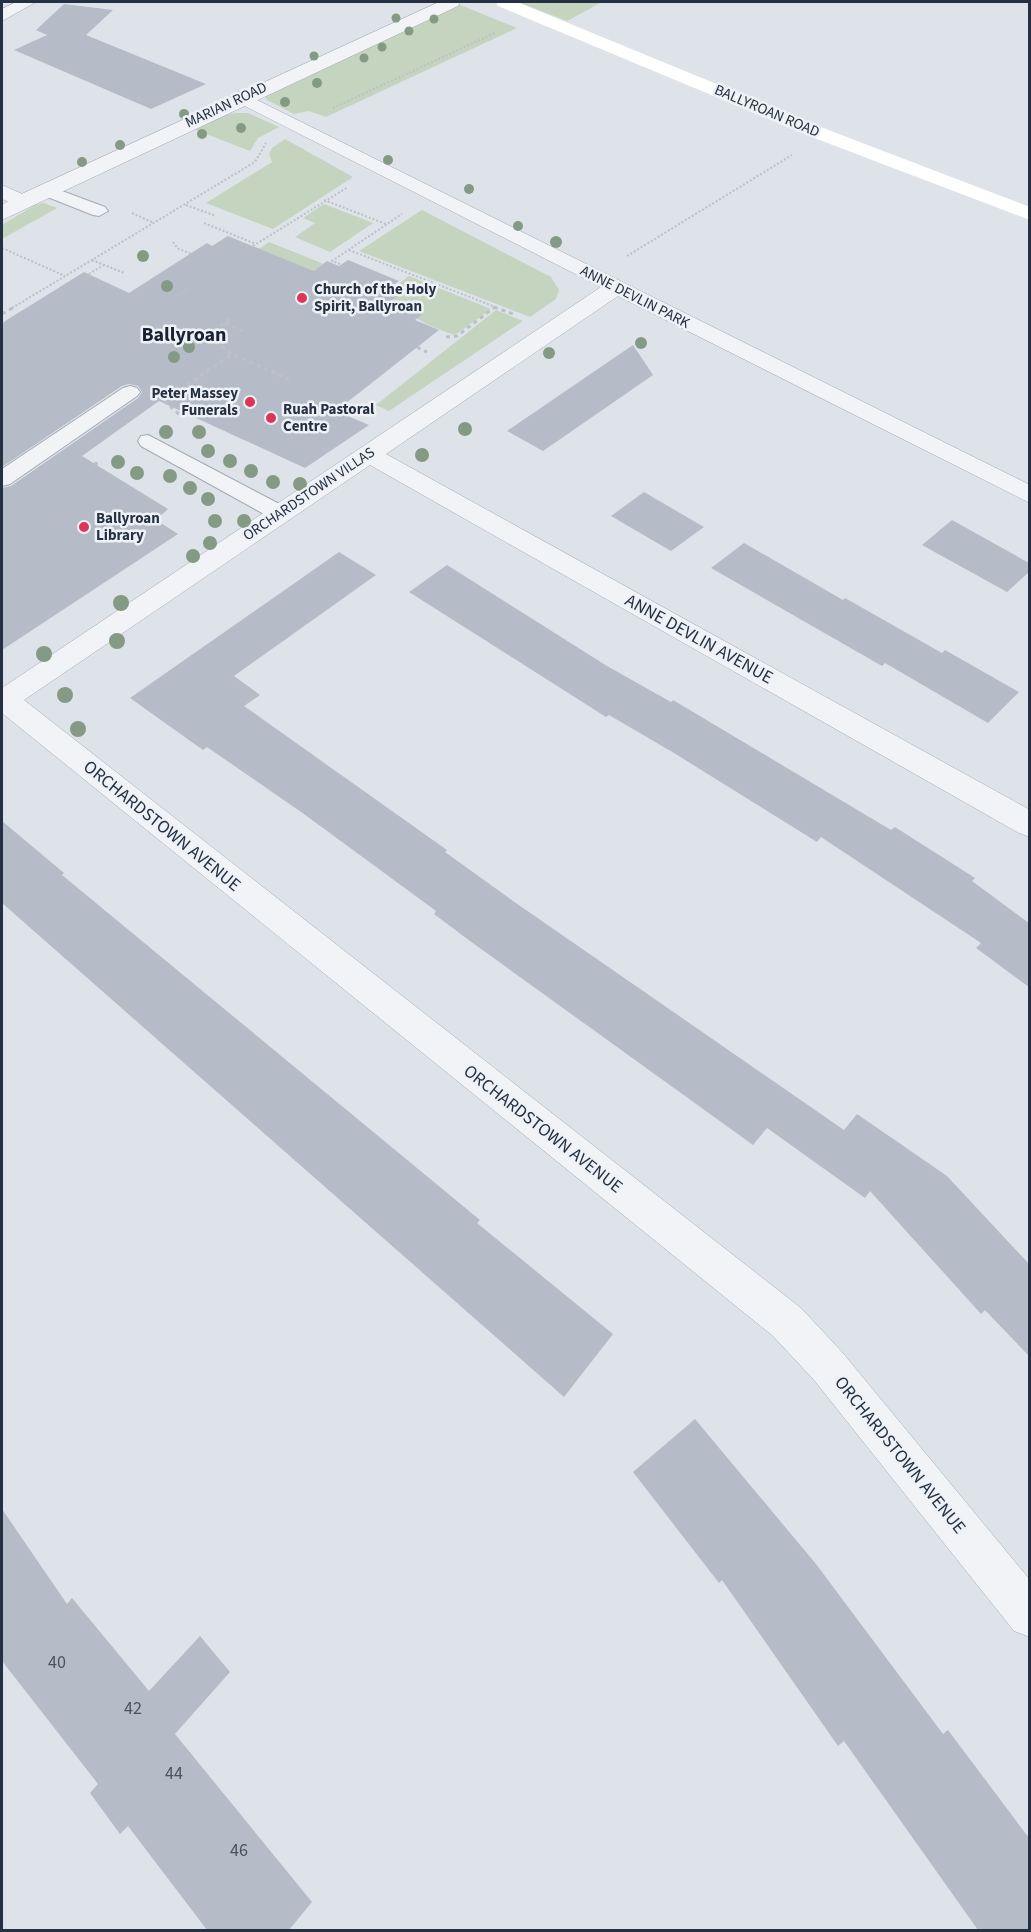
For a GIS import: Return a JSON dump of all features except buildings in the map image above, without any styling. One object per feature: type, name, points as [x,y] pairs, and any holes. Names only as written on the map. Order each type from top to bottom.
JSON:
[{"type":"main road","name":"BALLYROAN ROAD","points":[[506,2],[824,135],[1029,214]]},
{"type":"street","points":[[2,16],[28,2]]},
{"type":"street","name":"MARIAN ROAD","points":[[2,214],[22,201],[241,97],[452,2]]},
{"type":"street","name":"ANNE DEVLIN PARK","points":[[241,97],[615,288],[1029,495]]},
{"type":"street","points":[[2,191],[22,201]]},
{"type":"street","name":"ORCHARDSTOWN VILLAS","points":[[3,699],[615,288]]},
{"type":"street","name":"ANNE DEVLIN AVENUE","points":[[369,454],[1029,825]]},
{"type":"street","name":"ORCHARDSTOWN AVENUE","points":[[3,699],[787,1322],[828,1366],[1029,1615]]},
{"type":"lane","points":[[46,190],[99,211]]},
{"type":"lane","points":[[2,479],[130,392]]},
{"type":"lane","points":[[148,441],[280,514]]},
{"type":"path","points":[[327,111],[496,32]]},
{"type":"path","points":[[2,314],[255,162],[267,141]]},
{"type":"path","points":[[626,257],[795,153]]},
{"type":"path","points":[[204,223],[255,245],[324,200],[350,186]]},
{"type":"path","points":[[324,200],[387,224]]},
{"type":"path","points":[[185,204],[216,216]]},
{"type":"path","points":[[340,264],[332,261],[404,213],[394,208]]},
{"type":"path","points":[[173,243],[177,248],[190,254]]},
{"type":"path","points":[[2,248],[65,276]]},
{"type":"path","points":[[349,250],[516,315]]},
{"type":"path","points":[[92,260],[124,273]]},
{"type":"path","points":[[89,274],[105,265]]},
{"type":"path","points":[[177,296],[188,289]]},
{"type":"path","points":[[39,292],[47,295]]},
{"type":"path","points":[[446,337],[457,336],[496,307]]},
{"type":"path","points":[[230,318],[206,336],[232,354],[293,381]]},
{"type":"path","points":[[224,322],[243,331]]},
{"type":"path","points":[[417,348],[427,352]]},
{"type":"path","points":[[179,414],[164,401],[232,354]]},
{"type":"path","points":[[94,464],[102,462]]},
{"type":"green space","points":[[518,2],[602,2],[567,21]]},
{"type":"green space","points":[[458,4],[517,28],[326,117],[309,111],[294,114],[267,100],[265,96]]},
{"type":"green space","points":[[248,113],[279,127],[258,138],[250,151],[193,129],[225,115]]},
{"type":"green space","points":[[285,139],[353,177],[273,229],[206,203],[272,162],[269,154],[272,148]]},
{"type":"green space","points":[[44,203],[57,208],[2,239],[2,225],[35,205]]},
{"type":"green space","points":[[324,204],[373,223],[330,252],[295,237],[315,223],[303,218]]},
{"type":"green space","points":[[422,210],[551,277],[559,290],[556,299],[530,317],[359,251]]},
{"type":"green space","points":[[269,242],[324,264],[314,271],[259,249]]},
{"type":"green space","points":[[409,276],[491,309],[455,335],[437,329],[413,317],[391,301],[404,292],[393,288]]},
{"type":"green space","points":[[496,310],[523,321],[389,411],[376,405]]},
{"type":"place","name":"Church of the Holy Spirit, Ballyroan","points":[[302,298]]},
{"type":"place","name":"Peter Massey Funerals","points":[[250,402]]},
{"type":"place","name":"Ruah Pastoral Centre","points":[[271,418]]},
{"type":"place","name":"Ballyroan Library","points":[[84,527]]},
{"type":"district","name":"Ballyroan","points":[[184,335]]}]
